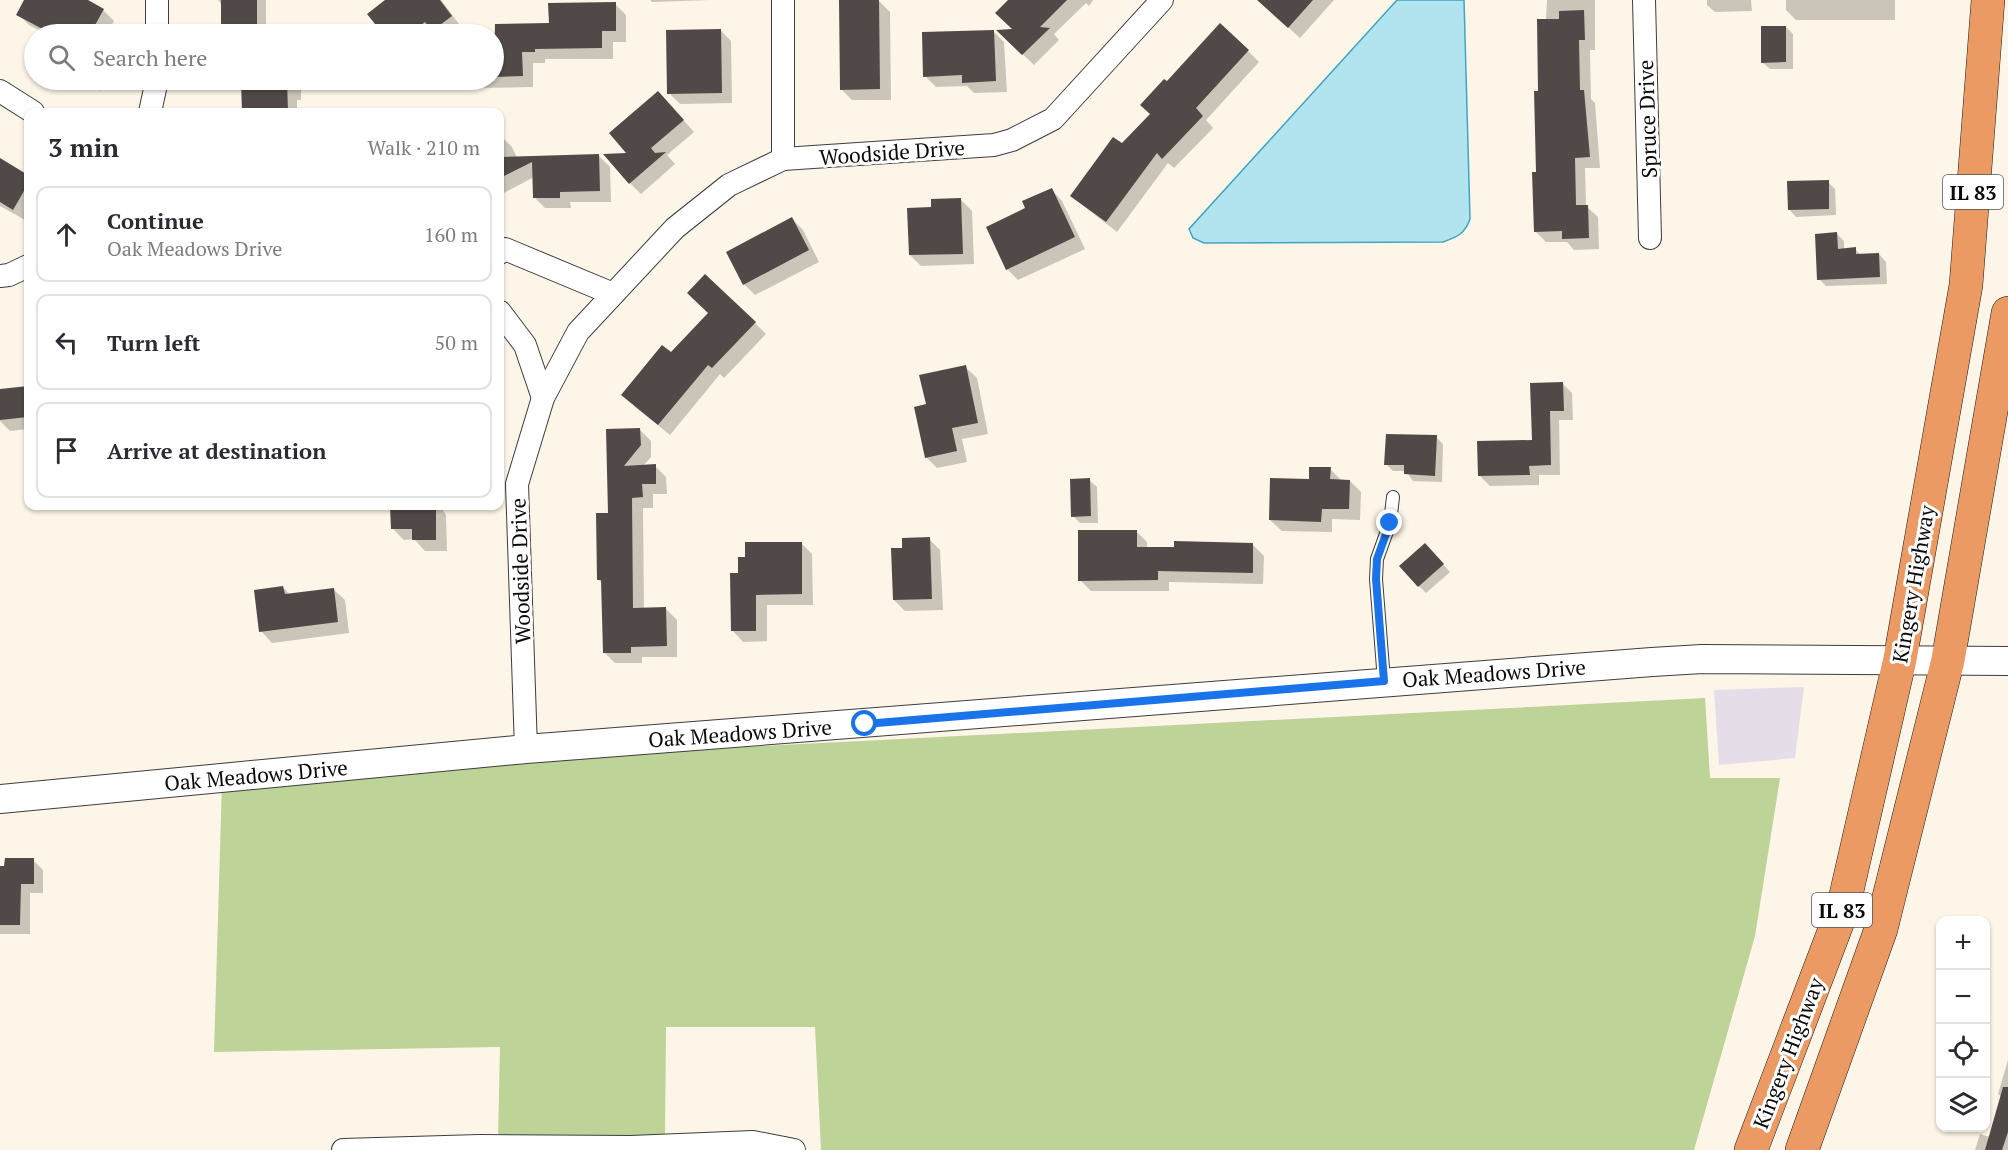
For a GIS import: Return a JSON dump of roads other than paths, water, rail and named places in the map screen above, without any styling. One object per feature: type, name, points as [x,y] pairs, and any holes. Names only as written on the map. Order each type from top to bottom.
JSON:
[{"type":"highway","name":"Kingery Highway","points":[[1750,1150],[1843,908],[1900,659],[1966,285],[1988,0]]},
{"type":"highway","name":"Kingery Highway","points":[[1802,1150],[1881,929],[1948,660],[2008,313]]},
{"type":"street","points":[[157,0],[157,24]]},
{"type":"street","points":[[783,0],[783,159]]},
{"type":"street","name":"Woodside Drive","points":[[526,749],[517,484],[543,398],[578,332],[675,228],[729,185],[783,159],[994,145],[1012,140],[1053,119],[1162,0]]},
{"type":"street","name":"Spruce Drive","points":[[1644,0],[1650,238]]},
{"type":"street","points":[[151,108],[155,90]]},
{"type":"street","points":[[0,91],[27,108]]},
{"type":"street","points":[[504,250],[613,294]]},
{"type":"street","points":[[0,276],[9,275],[24,268]]},
{"type":"street","points":[[504,317],[525,345],[543,398]]},
{"type":"street","name":"Oak Meadows Drive","points":[[0,799],[526,749],[737,735],[1384,681],[1702,659],[2008,661]]},
{"type":"street","points":[[343,1150],[479,1146],[631,1147],[753,1142],[793,1150]]},
{"type":"lane","points":[[1384,681],[1376,579],[1377,559],[1390,523],[1393,497]]},
{"type":"water","points":[[1397,0],[1464,0],[1470,219],[1463,232],[1443,242],[1204,243],[1193,238],[1189,229]]}]
